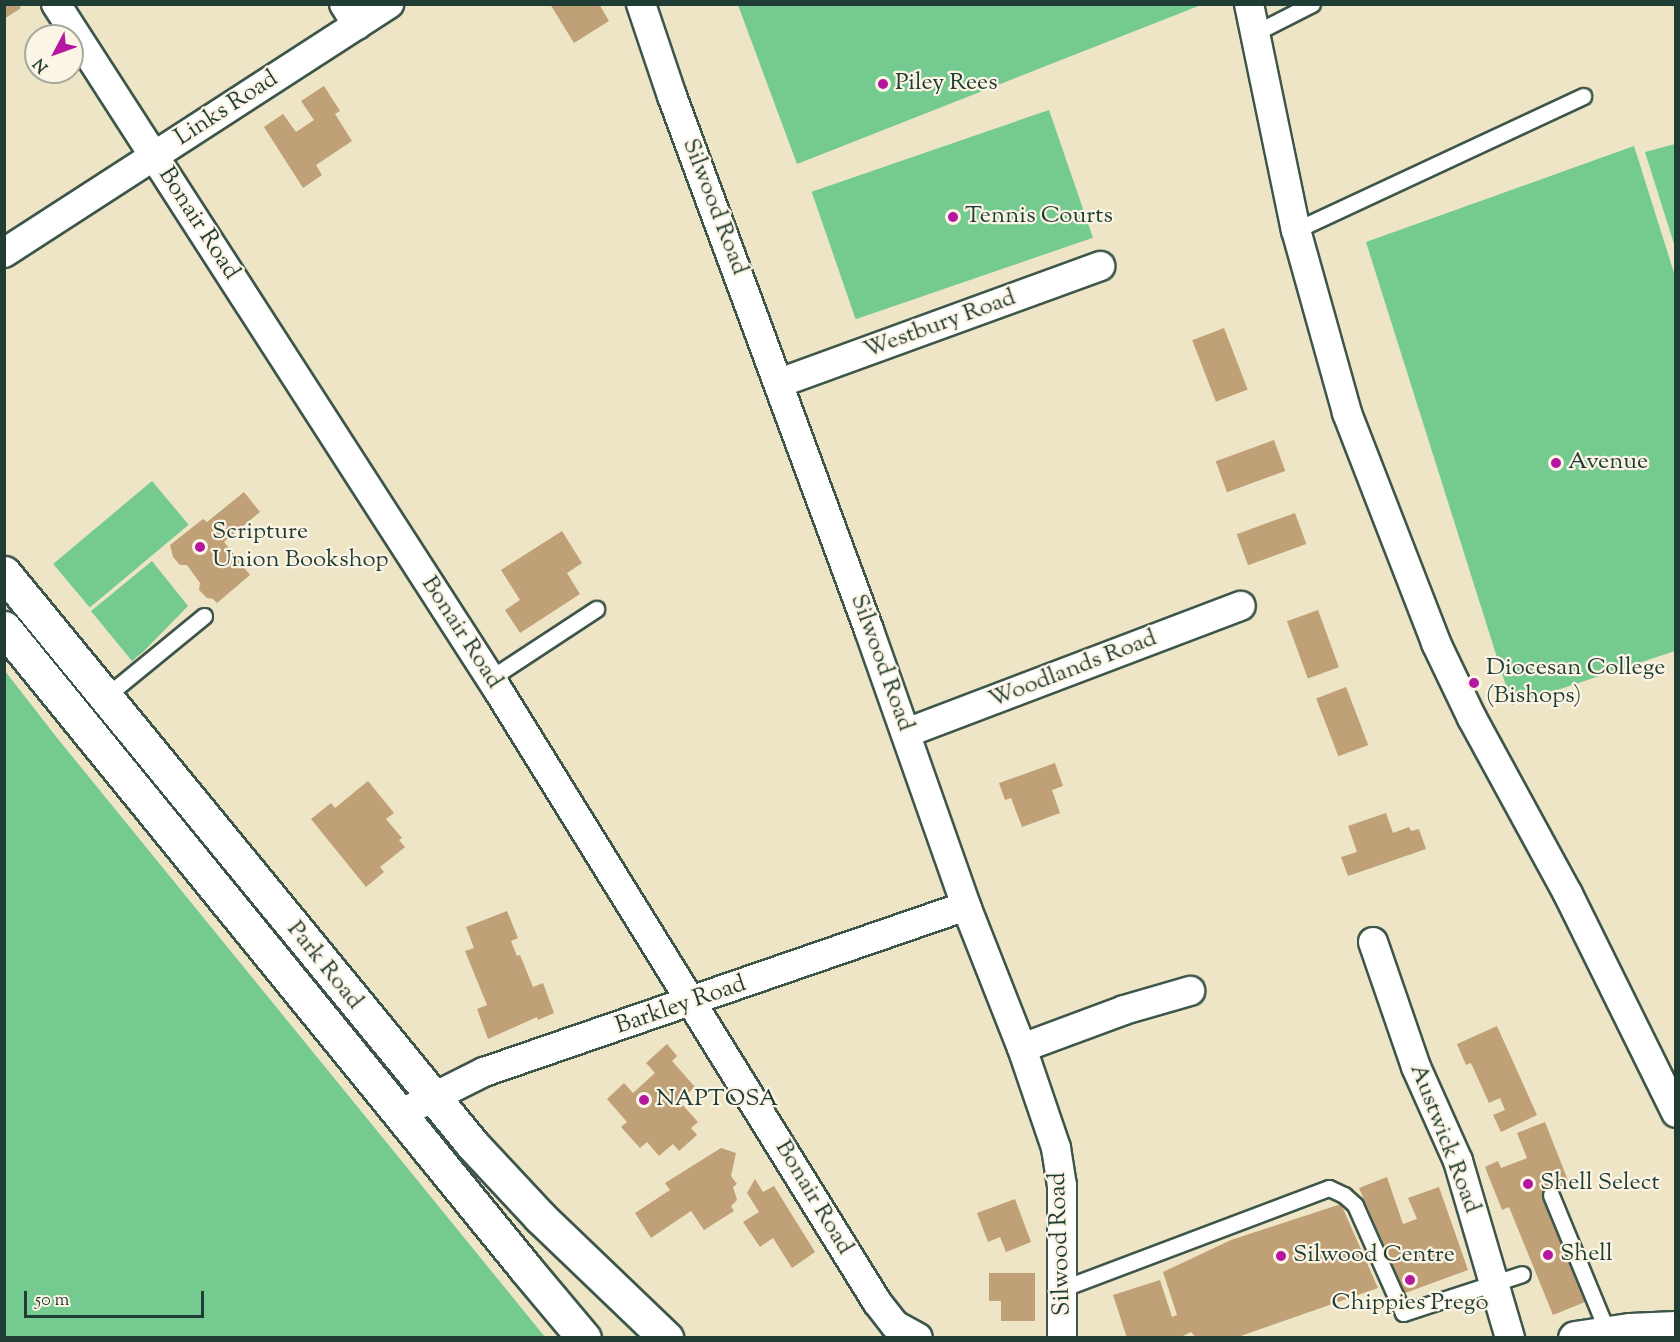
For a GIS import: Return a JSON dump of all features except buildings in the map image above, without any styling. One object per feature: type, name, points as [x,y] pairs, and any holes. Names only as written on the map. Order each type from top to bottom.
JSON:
[{"type":"main road","name":"Park Road","points":[[4,573],[472,1144],[540,1217],[666,1338]]},
{"type":"main road","name":"Park Road","points":[[4,628],[584,1338]]},
{"type":"main road","points":[[1575,1338],[1676,1328]]},
{"type":"street","name":"Bonair Road","points":[[56,4],[491,678],[887,1317],[895,1325],[918,1338]]},
{"type":"street","name":"Links Road","points":[[4,253],[155,156],[350,15],[389,4]]},
{"type":"street","name":"Silwood Road","points":[[641,4],[672,96],[779,383],[966,906],[1022,1048],[1056,1148],[1060,1169],[1064,1288],[1062,1335]]},
{"type":"street","points":[[1249,4],[1296,231],[1347,413],[1436,643],[1472,718],[1568,894],[1676,1113]]},
{"type":"street","name":"Westbury Road","points":[[779,383],[1100,266]]},
{"type":"street","name":"Woodlands Road","points":[[906,733],[1241,606]]},
{"type":"street","name":"Barkley Road","points":[[400,1114],[484,1072],[693,1002],[966,906]]},
{"type":"street","name":"Austwick Road","points":[[1373,942],[1416,1067],[1458,1161],[1510,1338]]},
{"type":"street","points":[[1022,1048],[1124,1010],[1190,991]]},
{"type":"lane","points":[[1255,33],[1312,4]]},
{"type":"lane","points":[[1296,231],[1583,96]]},
{"type":"lane","points":[[491,678],[596,609]]},
{"type":"lane","points":[[105,697],[204,616]]},
{"type":"lane","points":[[1064,1288],[1329,1188],[1344,1195],[1355,1205],[1403,1313],[1522,1274]]},
{"type":"lane","points":[[1551,1195],[1608,1333]]},
{"type":"green space","name":"Piley Rees","points":[[738,4],[1201,5],[797,164]]},
{"type":"green space","name":"Tennis Courts","points":[[1049,110],[1093,238],[856,319],[812,192]]},
{"type":"green space","points":[[1676,144],[1675,247],[1645,152]]},
{"type":"green space","name":"Avenue","points":[[1634,146],[1675,276],[1675,651],[1512,705],[1366,242]]},
{"type":"green space","points":[[152,481],[189,525],[90,608],[53,564]]},
{"type":"green space","points":[[152,561],[188,606],[132,661],[91,611]]},
{"type":"green space","points":[[5,671],[58,739],[545,1337],[5,1337]]},
{"type":"place","name":"Piley Rees","points":[[883,84]]},
{"type":"place","name":"Tennis Courts","points":[[953,217]]},
{"type":"place","name":"Avenue","points":[[1556,463]]},
{"type":"place","name":"Scripture Union Bookshop","points":[[200,547]]},
{"type":"place","name":"Diocesan College (Bishops)","points":[[1474,683]]},
{"type":"place","name":"NAPTOSA","points":[[644,1100]]},
{"type":"place","name":"Shell Select","points":[[1528,1184]]},
{"type":"place","name":"Shell","points":[[1548,1255]]},
{"type":"place","name":"Silwood Centre","points":[[1281,1256]]},
{"type":"place","name":"Chippies Prego","points":[[1410,1280]]}]
